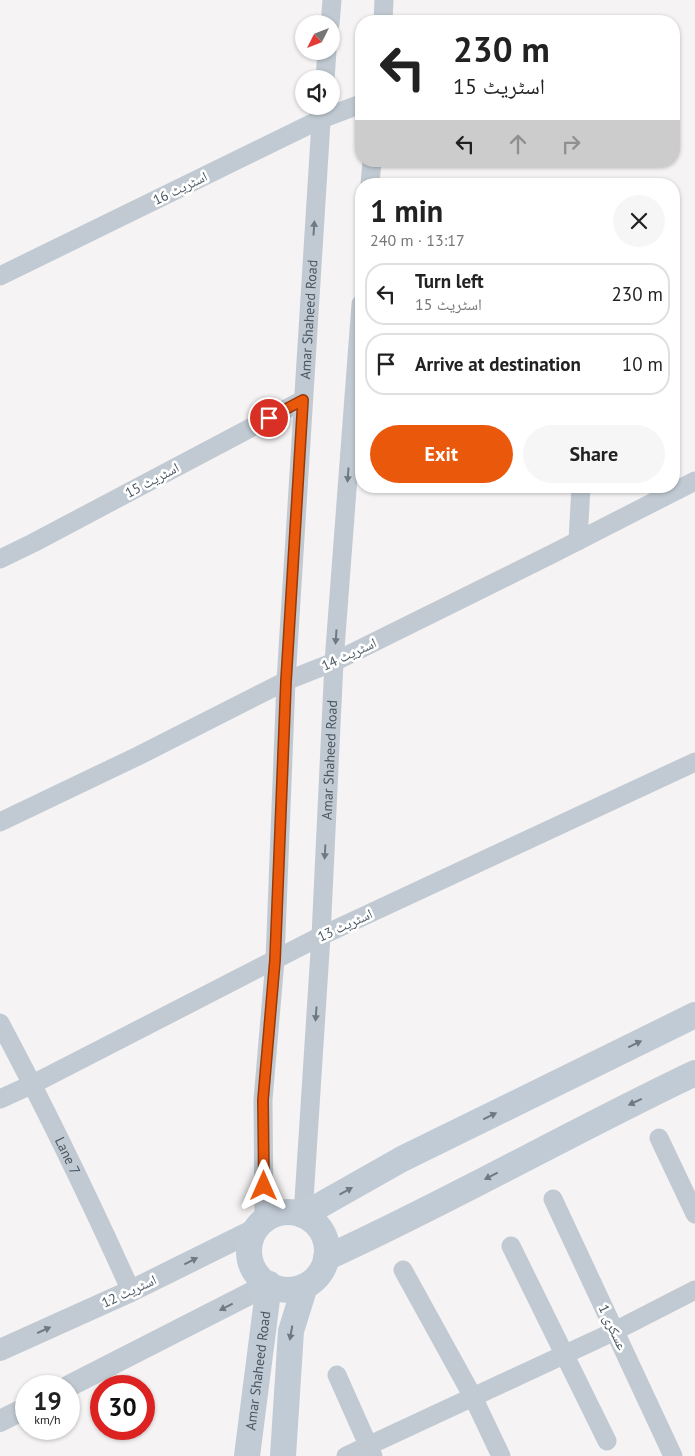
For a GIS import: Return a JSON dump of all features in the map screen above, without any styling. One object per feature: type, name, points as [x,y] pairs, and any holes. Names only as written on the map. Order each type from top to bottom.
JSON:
[{"type":"main road","points":[[303,1215],[402,1159],[695,1015]]},
{"type":"main road","points":[[326,1258],[387,1230],[628,1105],[695,1073]]},
{"type":"main road","points":[[290,1212],[303,1215],[314,1222],[322,1233],[326,1245],[326,1258],[322,1269],[315,1279],[305,1286],[293,1289],[280,1289],[259,1277],[252,1267],[249,1254],[250,1241],[260,1224],[277,1213],[290,1212]]},
{"type":"main road","name":"Amar Shaheed Road","points":[[248,1456],[269,1284]]},
{"type":"main road","name":"Amar Shaheed Road","points":[[283,1456],[291,1331],[305,1286]]},
{"type":"street","points":[[331,15],[332,0]]},
{"type":"street","points":[[383,15],[384,0]]},
{"type":"street","name":"اسٹریٹ 16","points":[[340,109],[355,105]]},
{"type":"street","name":"اسٹریٹ 16","points":[[0,276],[317,115]]},
{"type":"street","name":"Amar Shaheed Road","points":[[260,1224],[263,1100],[275,960],[286,681],[321,115]]},
{"type":"street","name":"Amar Shaheed Road","points":[[303,1215],[321,936],[334,662],[355,384]]},
{"type":"street","name":"اسٹریٹ 15","points":[[0,559],[33,544],[303,400]]},
{"type":"street","name":"اسٹریٹ 14","points":[[680,489],[695,481]]},
{"type":"street","points":[[578,541],[581,493]]},
{"type":"street","name":"اسٹریٹ 14","points":[[0,822],[138,756],[286,681],[334,662],[672,493]]},
{"type":"street","name":"اسٹریٹ 13","points":[[0,1099],[33,1084],[321,936],[695,762]]},
{"type":"street","name":"Lane 7","points":[[0,1023],[33,1084],[92,1205],[131,1291]]},
{"type":"street","points":[[659,1138],[695,1214]]},
{"type":"street","name":"عسکری 1","points":[[553,1199],[673,1456]]},
{"type":"street","name":"اسٹریٹ 12","points":[[0,1350],[131,1291],[260,1224]]},
{"type":"street","points":[[511,1246],[607,1440]]},
{"type":"street","points":[[403,1270],[473,1397],[501,1456]]},
{"type":"street","points":[[80,1380],[269,1284]]},
{"type":"street","points":[[346,1456],[371,1451],[473,1397],[615,1331],[695,1290]]},
{"type":"street","points":[[337,1376],[371,1451]]},
{"type":"street","points":[[0,1421],[15,1414]]},
{"type":"route","points":[[264,1186],[263,1100],[275,960],[286,681],[303,400],[269,418]]}]
